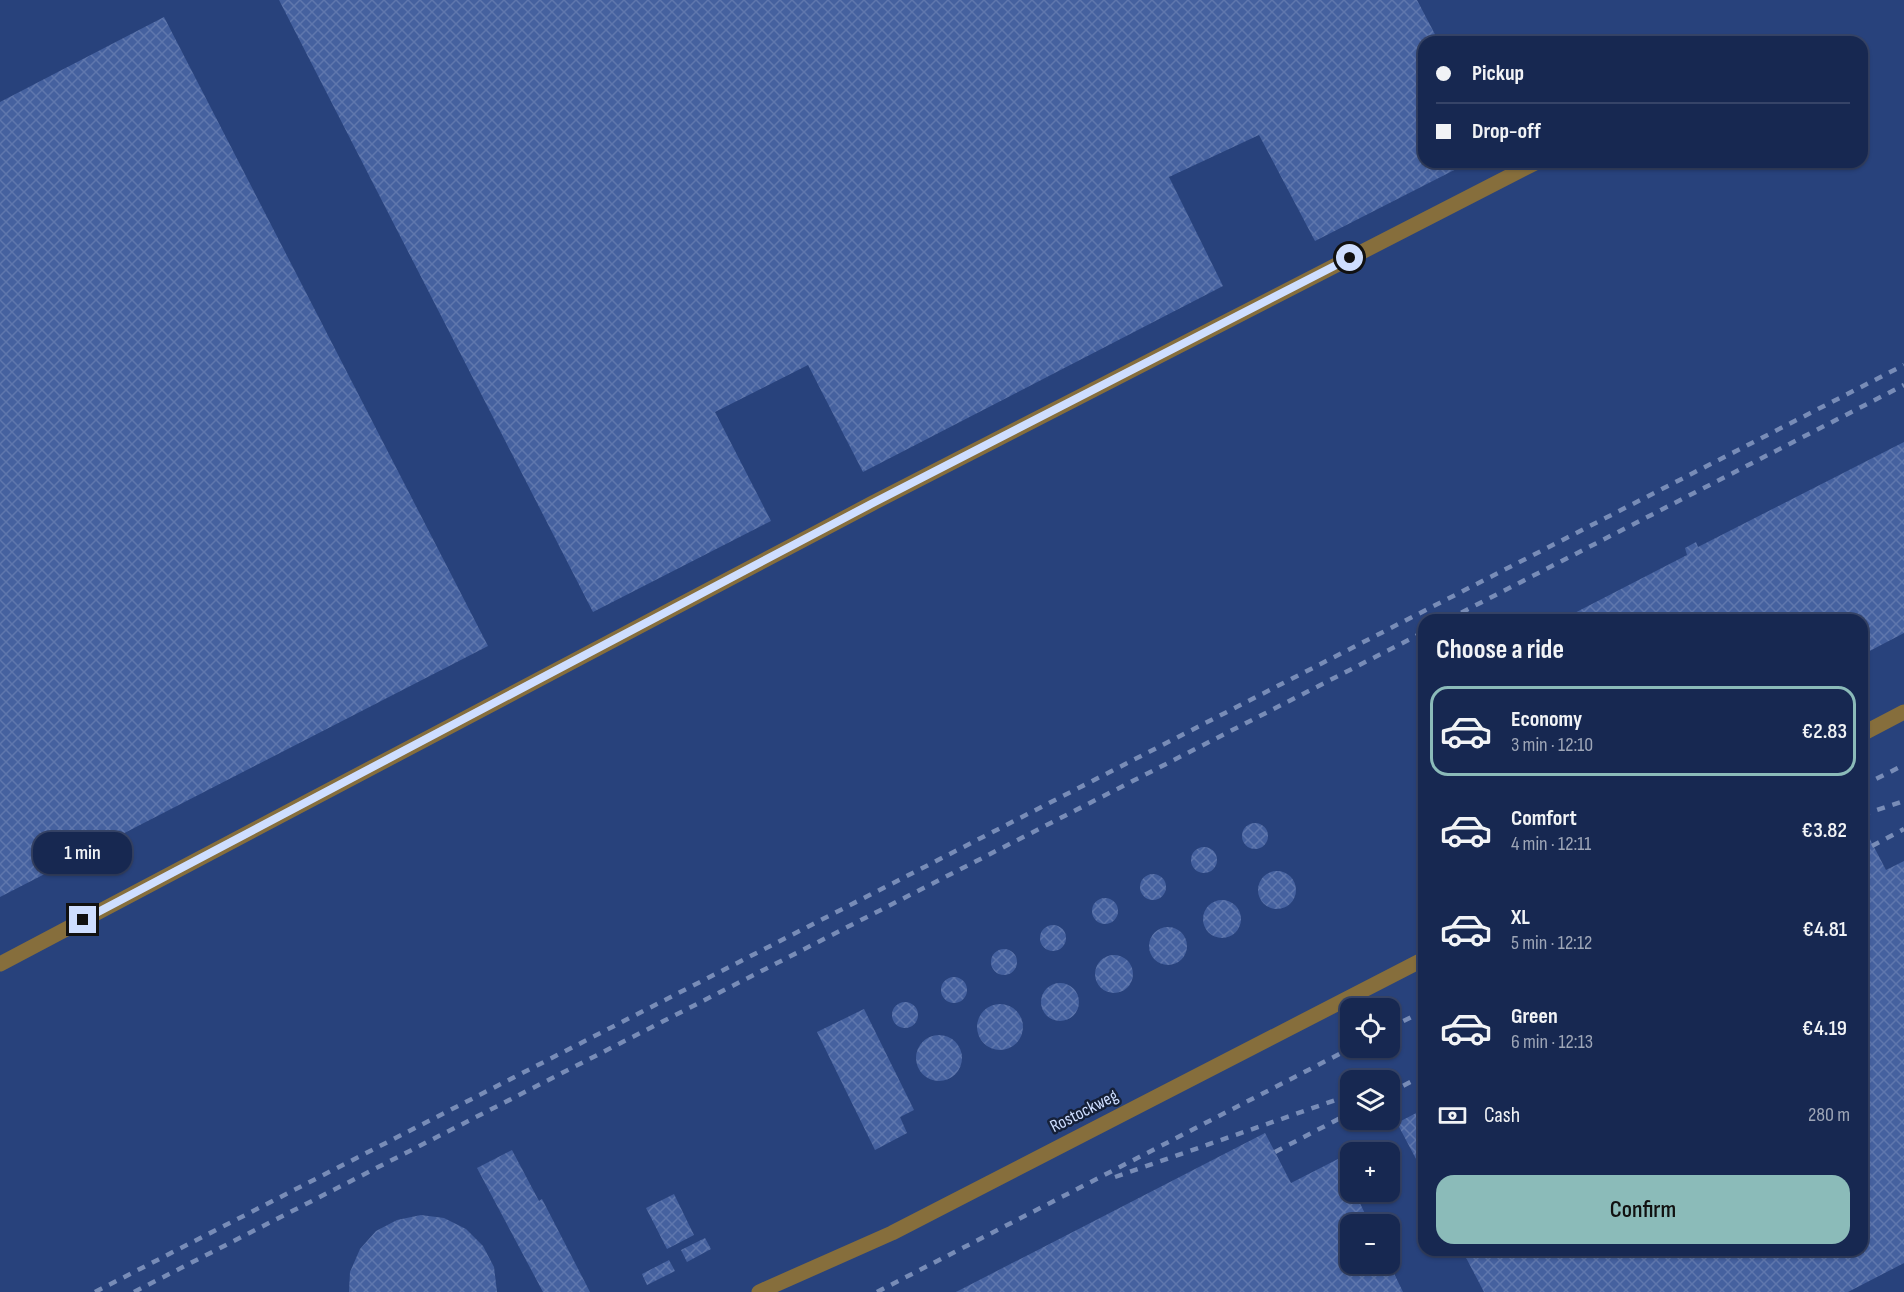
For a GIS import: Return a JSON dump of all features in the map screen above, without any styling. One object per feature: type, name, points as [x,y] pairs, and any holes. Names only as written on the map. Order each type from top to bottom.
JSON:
[{"type":"street","points":[[0,964],[871,504],[1525,168]]},
{"type":"street","points":[[1868,731],[1904,712]]},
{"type":"street","name":"Rostockweg","points":[[759,1292],[892,1233],[1418,962]]},
{"type":"shaded area","points":[[0,0],[1904,0],[1904,1292],[0,1292]]},
{"type":"building","points":[[279,0],[1417,0],[1436,36],[1418,36],[1418,168],[1458,168],[1315,241],[1259,135],[1169,177],[1223,286],[863,472],[808,365],[715,412],[771,521],[593,612]]},
{"type":"building","points":[[164,17],[488,646],[0,897],[0,102]]},
{"type":"building","points":[[1904,442],[1904,633],[1868,652],[1868,614],[1573,614],[1687,555],[1685,548],[1696,542],[1698,547]]},
{"type":"building","points":[[1255,823],[1264,827],[1268,836],[1264,845],[1255,849],[1246,845],[1242,836],[1246,827]]},
{"type":"building","points":[[1868,836],[1886,870],[1904,861],[1904,1263],[1848,1292],[1484,1292],[1465,1256],[1868,1256]]},
{"type":"building","points":[[1204,847],[1213,851],[1217,860],[1213,869],[1204,873],[1195,869],[1191,860],[1195,851]]},
{"type":"building","points":[[1277,871],[1290,877],[1296,890],[1290,903],[1277,909],[1264,903],[1258,890],[1264,877]]},
{"type":"building","points":[[1153,874],[1162,878],[1166,887],[1162,896],[1153,900],[1144,896],[1140,887],[1144,878]]},
{"type":"building","points":[[1105,898],[1114,902],[1118,911],[1114,920],[1105,924],[1096,920],[1092,911],[1096,902]]},
{"type":"building","points":[[1222,900],[1235,906],[1241,919],[1235,932],[1222,938],[1209,932],[1203,919],[1209,906]]},
{"type":"building","points":[[1053,925],[1062,929],[1066,938],[1062,947],[1053,951],[1044,947],[1040,938],[1044,929]]},
{"type":"building","points":[[1168,927],[1181,933],[1187,946],[1181,959],[1168,965],[1155,959],[1149,946],[1155,933]]},
{"type":"building","points":[[1004,949],[1013,953],[1017,962],[1013,971],[1004,975],[995,971],[991,962],[995,953]]},
{"type":"building","points":[[1114,955],[1127,961],[1133,974],[1127,987],[1114,993],[1101,987],[1095,974],[1101,961]]},
{"type":"building","points":[[954,977],[963,981],[967,990],[963,999],[954,1003],[945,999],[941,990],[945,981]]},
{"type":"building","points":[[1060,983],[1073,989],[1079,1002],[1073,1015],[1060,1021],[1047,1015],[1041,1002],[1047,989]]},
{"type":"building","points":[[905,1002],[914,1006],[918,1015],[914,1024],[905,1028],[896,1024],[892,1015],[896,1006]]},
{"type":"building","points":[[1000,1004],[1009,1005],[1017,1010],[1022,1018],[1022,1036],[1017,1044],[1009,1049],[1000,1050],[991,1049],[983,1044],[978,1036],[977,1027],[978,1018],[983,1010],[991,1005]]},
{"type":"building","points":[[864,1009],[914,1110],[900,1117],[907,1133],[875,1150],[817,1032]]},
{"type":"building","points":[[939,1035],[948,1036],[956,1041],[961,1049],[961,1067],[956,1075],[948,1080],[939,1081],[930,1080],[922,1075],[917,1067],[916,1058],[917,1049],[922,1041],[930,1036]]},
{"type":"building","points":[[1418,1112],[1418,1163],[1400,1129],[1400,1121]]},
{"type":"building","points":[[1265,1133],[1291,1183],[1338,1159],[1340,1163],[1340,1202],[1359,1202],[1365,1214],[1340,1214],[1340,1274],[1394,1274],[1403,1292],[956,1292]]},
{"type":"building","points":[[512,1150],[539,1201],[542,1199],[590,1292],[543,1292],[477,1168]]},
{"type":"building","points":[[674,1194],[694,1235],[667,1249],[646,1208]]},
{"type":"building","points":[[421,1215],[444,1218],[466,1229],[483,1246],[494,1267],[497,1292],[349,1292],[350,1272],[360,1249],[376,1231],[397,1220]]},
{"type":"building","points":[[705,1238],[711,1249],[687,1262],[681,1250]]},
{"type":"building","points":[[669,1260],[675,1271],[647,1285],[642,1274]]},
{"type":"railway","points":[[1418,614],[1904,365]]},
{"type":"railway","points":[[1459,614],[1904,385]]},
{"type":"railway","points":[[95,1292],[1418,614]]},
{"type":"railway","points":[[134,1292],[1418,635]]},
{"type":"railway","points":[[1868,783],[1904,765]]},
{"type":"railway","points":[[1868,813],[1904,801]]},
{"type":"railway","points":[[1872,846],[1904,829]]},
{"type":"railway","points":[[1400,1023],[1418,1014]]},
{"type":"railway","points":[[877,1292],[1340,1054]]},
{"type":"railway","points":[[1400,1087],[1418,1078]]},
{"type":"railway","points":[[1115,1177],[1340,1098]]},
{"type":"railway","points":[[1275,1152],[1340,1118]]},
{"type":"route","points":[[83,920],[871,504],[1350,258]]}]
